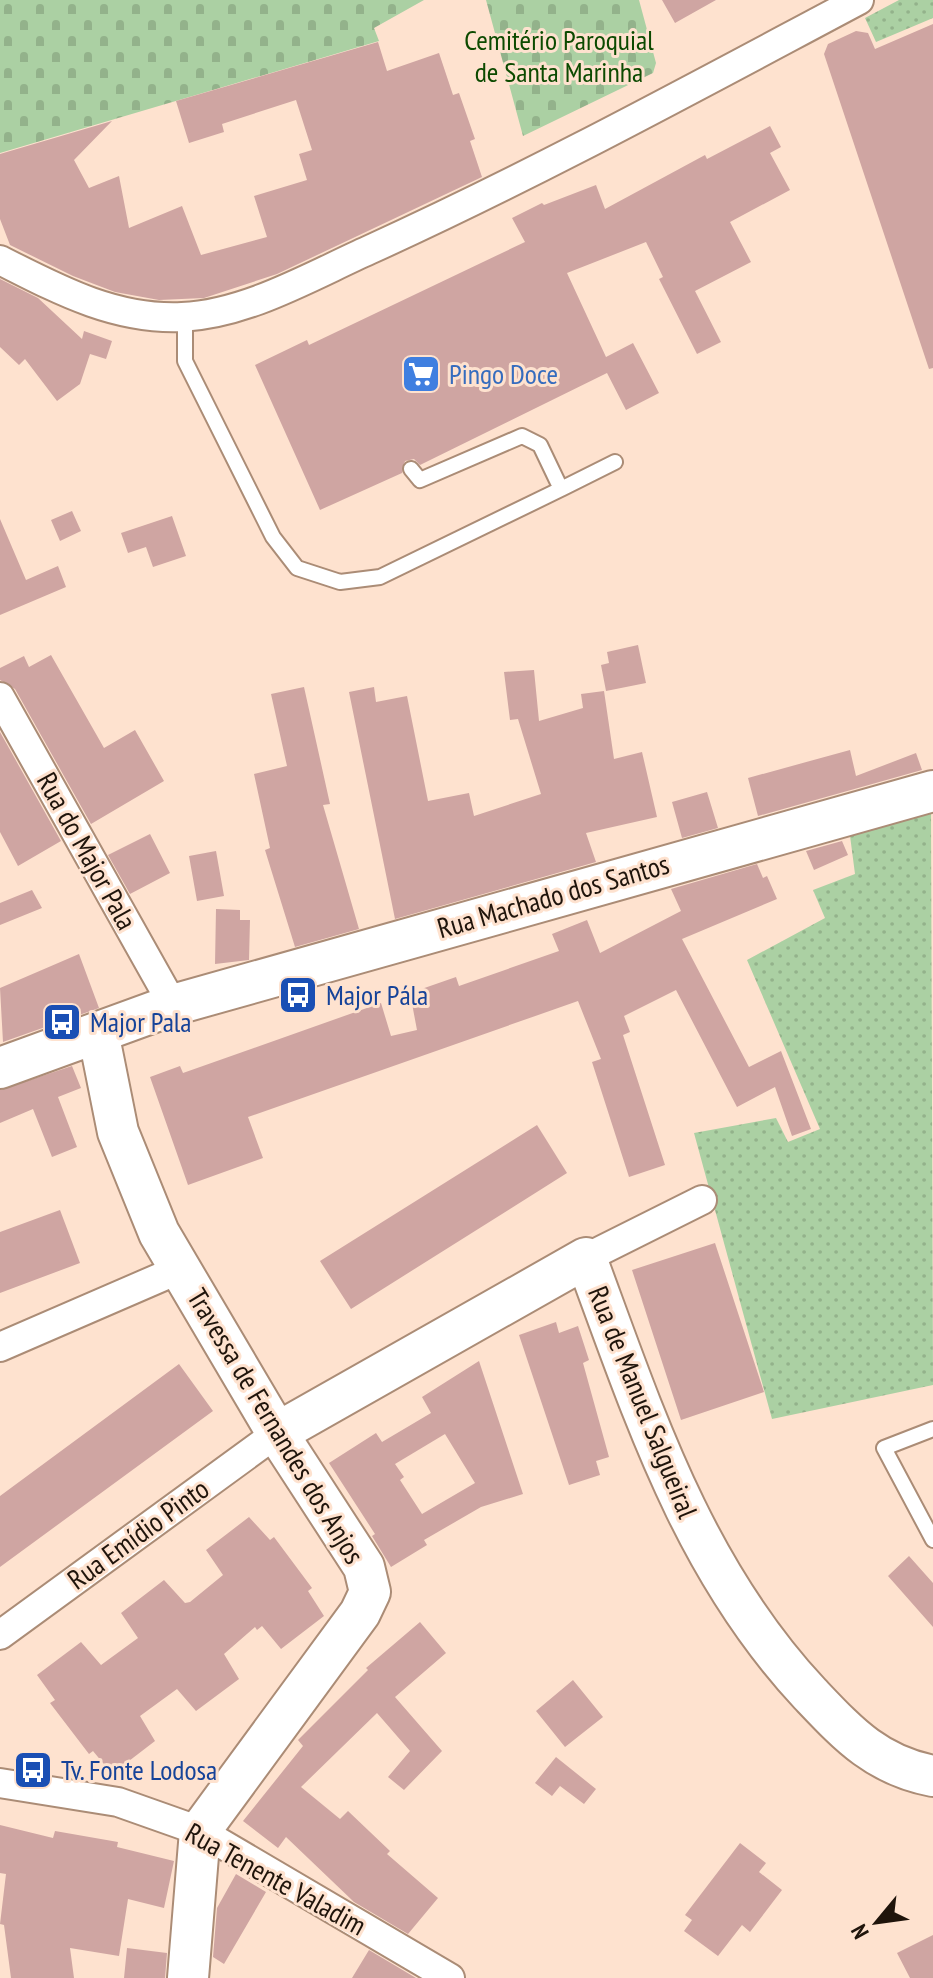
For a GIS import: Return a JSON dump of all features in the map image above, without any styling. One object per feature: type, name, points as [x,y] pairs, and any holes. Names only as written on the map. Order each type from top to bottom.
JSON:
[{"type":"street","points":[[0,260],[69,295],[131,316],[185,317],[254,302],[499,191],[859,0]]},
{"type":"street","name":"Rua do Major Pala","points":[[0,697],[173,1005]]},
{"type":"street","name":"Rua Machado dos Santos","points":[[0,1068],[173,1005],[933,791]]},
{"type":"street","name":"Travessa de Fernandes dos Anjos","points":[[98,1032],[118,1132],[136,1184],[180,1269],[277,1433],[364,1567],[370,1592],[360,1613],[200,1831]]},
{"type":"street","points":[[277,1433],[586,1258],[702,1200]]},
{"type":"street","name":"Rua de Manuel Salgueiral","points":[[586,1258],[665,1470],[708,1556],[769,1650],[853,1740],[901,1770],[933,1776]]},
{"type":"street","points":[[0,1347],[180,1269]]},
{"type":"street","name":"Rua Emídio Pinto","points":[[0,1635],[277,1433]]},
{"type":"street","name":"Rua Tenente Valadim","points":[[0,1783],[118,1802],[200,1831],[450,1978]]},
{"type":"street","points":[[188,1978],[200,1831]]},
{"type":"lane","points":[[185,317],[185,361],[273,537],[297,568],[340,582],[380,577],[615,462]]},
{"type":"lane","points":[[411,469],[420,480],[522,436],[540,445],[561,489]]},
{"type":"lane","points":[[933,1429],[884,1448],[927,1515],[933,1540]]},
{"type":"green space","name":"Cemitério Paroquial de Santa Marinha","points":[[0,0],[424,0],[374,28],[379,41],[0,153]]},
{"type":"green space","name":"Cemitério Paroquial de Santa Marinha","points":[[486,0],[639,0],[656,63],[653,73],[523,136]]},
{"type":"green space","points":[[899,0],[933,0],[933,18],[876,42],[865,18]]},
{"type":"green space","points":[[931,806],[933,1385],[772,1419],[694,1133],[776,1118],[788,1142],[820,1129],[747,960],[825,918],[813,890],[855,874],[849,828]]},
{"type":"building","points":[[662,0],[716,0],[675,23]]},
{"type":"building","points":[[933,24],[933,368],[929,369],[824,54],[828,44],[856,31],[868,33],[875,49]]},
{"type":"building","points":[[378,42],[387,71],[439,53],[453,95],[459,93],[475,139],[470,141],[482,177],[277,274],[204,298],[159,300],[115,292],[73,276],[10,245],[0,219],[0,154],[112,121],[74,160],[89,188],[119,176],[129,228],[182,206],[201,255],[267,237],[254,196],[307,180],[299,154],[312,150],[296,100],[222,124],[224,132],[189,143],[176,101]]},
{"type":"building","name":"Pingo Doce","points":[[770,126],[781,147],[770,153],[790,190],[730,222],[751,262],[695,291],[721,342],[697,354],[659,279],[663,277],[646,242],[567,273],[606,357],[633,343],[659,393],[626,410],[607,373],[420,465],[414,459],[405,461],[402,473],[320,510],[255,365],[307,340],[309,345],[525,242],[512,218],[542,203],[544,205],[596,185],[605,209],[705,155],[707,159]]},
{"type":"building","points":[[0,279],[38,298],[82,339],[84,331],[112,341],[106,359],[90,354],[80,384],[57,401],[25,359],[19,365],[0,347]]},
{"type":"building","points":[[72,511],[81,531],[60,541],[51,520]]},
{"type":"building","points":[[172,516],[186,556],[153,567],[146,547],[128,553],[121,533]]},
{"type":"building","points":[[0,519],[26,580],[58,566],[66,587],[0,615]]},
{"type":"building","points":[[638,645],[646,683],[606,691],[601,665],[609,663],[607,652]]},
{"type":"building","points":[[51,655],[104,748],[135,730],[164,781],[91,824],[15,689],[0,680],[0,668],[24,656],[29,667]]},
{"type":"building","points":[[534,670],[539,721],[583,708],[581,694],[604,691],[614,759],[642,752],[657,817],[586,833],[596,862],[395,919],[349,692],[374,687],[376,702],[407,696],[428,801],[469,793],[474,816],[541,794],[518,719],[510,720],[504,672]]},
{"type":"building","points":[[304,687],[330,804],[323,805],[359,929],[295,947],[265,850],[270,848],[254,774],[287,766],[271,694]]},
{"type":"building","points":[[0,732],[61,841],[18,866],[0,832]]},
{"type":"building","points":[[850,750],[856,776],[916,753],[922,770],[758,816],[748,778]]},
{"type":"building","points":[[707,792],[718,828],[682,838],[672,802]]},
{"type":"building","points":[[150,834],[170,873],[130,894],[108,855]]},
{"type":"building","points":[[842,841],[848,855],[814,870],[806,851]]},
{"type":"building","points":[[216,851],[224,896],[197,901],[189,856]]},
{"type":"building","points":[[757,864],[763,878],[767,876],[777,899],[682,939],[749,1067],[781,1051],[811,1129],[792,1136],[775,1087],[737,1107],[676,990],[624,1016],[630,1032],[623,1035],[665,1165],[629,1177],[592,1062],[601,1059],[578,1001],[248,1117],[263,1158],[188,1185],[150,1077],[180,1066],[183,1073],[381,1003],[391,1036],[417,1030],[410,993],[456,977],[459,986],[559,951],[552,934],[587,920],[600,953],[681,911],[671,889]]},
{"type":"building","points":[[32,890],[42,908],[0,925],[0,903]]},
{"type":"building","points":[[216,909],[240,910],[240,920],[250,920],[249,960],[215,964]]},
{"type":"building","points":[[79,954],[99,1008],[3,1042],[0,988]]},
{"type":"building","points":[[72,1066],[81,1088],[58,1097],[77,1147],[52,1157],[33,1109],[0,1123],[0,1090]]},
{"type":"building","points":[[537,1125],[567,1173],[351,1309],[320,1261]]},
{"type":"building","points":[[60,1210],[80,1263],[0,1293],[0,1232]]},
{"type":"building","points":[[715,1243],[764,1392],[681,1420],[632,1270]]},
{"type":"building","points":[[556,1322],[559,1333],[578,1326],[589,1360],[583,1363],[609,1457],[596,1461],[600,1475],[569,1485],[519,1335]]},
{"type":"building","points":[[479,1361],[523,1494],[481,1507],[424,1540],[427,1545],[391,1567],[372,1536],[375,1534],[329,1463],[376,1433],[382,1442],[431,1413],[422,1397]],"holes":[[[445,1434],[475,1483],[422,1514],[400,1480],[404,1477],[395,1464]]]},
{"type":"building","points":[[179,1364],[213,1411],[0,1567],[0,1496]]},
{"type":"building","points":[[249,1517],[270,1540],[274,1537],[312,1588],[308,1591],[324,1616],[281,1649],[262,1626],[257,1630],[255,1627],[224,1654],[239,1679],[196,1711],[177,1689],[140,1716],[155,1741],[112,1774],[93,1751],[89,1754],[50,1703],[55,1700],[37,1675],[81,1642],[101,1665],[138,1638],[121,1613],[164,1580],[185,1603],[190,1602],[223,1575],[206,1550]]},
{"type":"building","points":[[909,1556],[933,1583],[933,1627],[888,1576]]},
{"type":"building","points":[[420,1622],[446,1653],[395,1697],[442,1751],[404,1790],[388,1777],[410,1751],[377,1713],[301,1787],[340,1819],[348,1811],[390,1851],[387,1854],[438,1898],[408,1934],[354,1902],[286,1837],[278,1848],[243,1821],[303,1746],[298,1740],[368,1670],[366,1668]]},
{"type":"building","points":[[573,1680],[603,1717],[565,1747],[536,1711]]},
{"type":"building","points":[[556,1757],[596,1789],[584,1804],[560,1786],[552,1796],[535,1783]]},
{"type":"building","points":[[0,1825],[53,1838],[55,1831],[118,1842],[117,1847],[174,1861],[164,1908],[128,1899],[119,1956],[70,1948],[74,1978],[11,1978],[4,1925],[0,1924],[6,1874],[0,1873]]},
{"type":"building","points":[[740,1843],[766,1863],[759,1872],[782,1890],[750,1932],[742,1925],[718,1956],[684,1931],[692,1920],[685,1915]]},
{"type":"building","points":[[236,1874],[266,1892],[224,1964],[213,1957],[217,1908]]},
{"type":"building","points":[[933,1935],[933,1978],[910,1978],[897,1953]]},
{"type":"building","points":[[127,1948],[167,1953],[165,1978],[124,1978]]},
{"type":"building","points":[[369,1950],[416,1978],[352,1978]]},
{"type":"place","name":"Pingo Doce","points":[[421,374]]},
{"type":"place","name":"Major Pála","points":[[298,995]]},
{"type":"place","name":"Major Pala","points":[[62,1022]]},
{"type":"place","name":"Tv. Fonte Lodosa","points":[[33,1770]]}]
